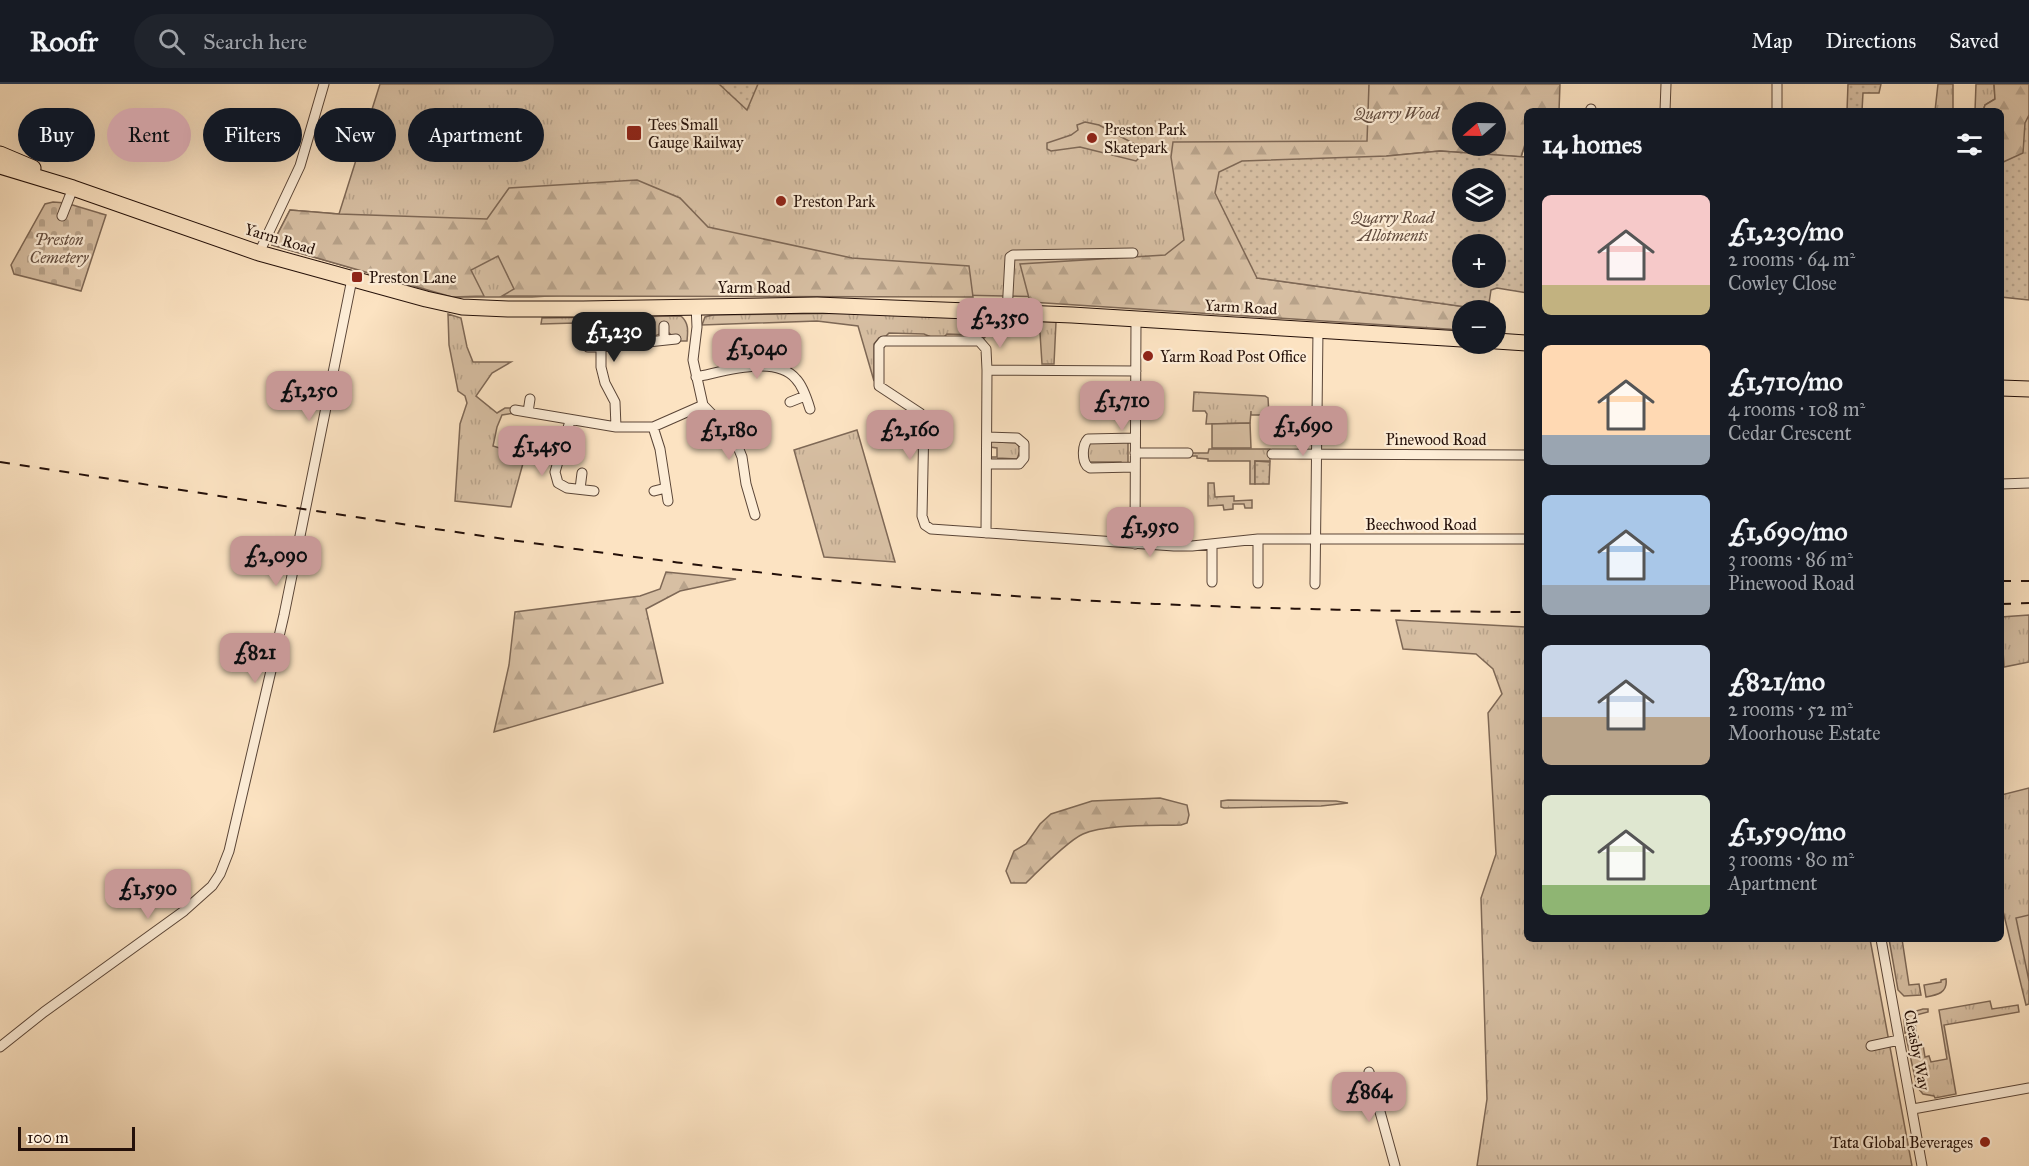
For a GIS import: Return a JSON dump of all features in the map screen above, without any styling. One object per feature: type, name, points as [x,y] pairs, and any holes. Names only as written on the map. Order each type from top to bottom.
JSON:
[{"type":"main road","points":[[0,154],[68,186]]},
{"type":"main road","points":[[0,166],[68,186]]},
{"type":"main road","name":"Yarm Road","points":[[68,186],[260,253],[426,299],[462,306],[573,309],[696,305],[818,305],[1007,313],[1452,338]]},
{"type":"main road","points":[[1506,342],[1524,343]]},
{"type":"main road","points":[[2004,388],[2029,389]]},
{"type":"street","points":[[260,253],[300,166],[324,84]]},
{"type":"street","points":[[1665,84],[1665,108]]},
{"type":"street","points":[[1777,84],[1777,108]]},
{"type":"street","points":[[62,216],[68,186]]},
{"type":"street","points":[[1007,313],[1010,257],[1013,255],[1133,253]]},
{"type":"street","points":[[0,1047],[44,1011],[184,911],[212,886],[220,874],[229,851],[284,615],[352,279]]},
{"type":"street","points":[[696,305],[697,327],[693,360],[703,405],[734,437],[742,457],[748,494],[755,515]]},
{"type":"street","points":[[1135,544],[1136,320]]},
{"type":"street","points":[[664,326],[664,339]]},
{"type":"street","points":[[1315,584],[1318,330]]},
{"type":"street","points":[[588,347],[631,345],[676,339]]},
{"type":"street","name":"Beechwood Road","points":[[987,370],[986,349],[979,341],[886,339],[880,343],[879,386],[920,413],[924,420],[922,516],[925,525],[931,529],[1182,547],[1258,539],[1524,539]]},
{"type":"street","points":[[601,347],[603,375],[615,402],[616,427]]},
{"type":"street","points":[[696,377],[738,368],[761,366],[781,369],[796,378],[810,409]]},
{"type":"street","points":[[987,533],[987,370],[1136,371]]},
{"type":"street","points":[[790,402],[805,396]]},
{"type":"street","points":[[528,412],[530,399]]},
{"type":"street","points":[[515,410],[616,427],[653,427],[703,405]]},
{"type":"street","points":[[570,421],[555,472],[558,483],[567,488],[594,491]]},
{"type":"street","points":[[653,427],[660,449],[669,501]]},
{"type":"street","points":[[987,437],[1017,438],[1024,444],[1023,458],[1019,464],[987,464]]},
{"type":"street","points":[[1135,438],[1088,439],[1084,444],[1084,461],[1090,468],[1135,467]]},
{"type":"street","points":[[1135,453],[1188,453]]},
{"type":"street","name":"Pinewood Road","points":[[1272,454],[1524,455]]},
{"type":"street","points":[[580,489],[582,473]]},
{"type":"street","points":[[2004,484],[2029,483]]},
{"type":"street","points":[[654,491],[666,488]]},
{"type":"street","points":[[748,494],[759,493]]},
{"type":"street","points":[[1258,539],[1258,583]]},
{"type":"street","points":[[1212,544],[1212,582]]},
{"type":"street","name":"Cleasby Way","points":[[1882,942],[1922,1166]]},
{"type":"street","points":[[1871,1046],[1899,1040]]},
{"type":"street","points":[[1369,1072],[1395,1166]]},
{"type":"street","points":[[1913,1109],[2029,1088]]},
{"type":"green space","name":"Preston Park","points":[[380,84],[1554,84],[1530,108],[1524,108],[1524,148],[1521,157],[1506,156],[1506,102],[1452,102],[1452,152],[1440,151],[1257,278],[1052,297],[796,292],[598,293],[532,297],[452,297],[272,245],[290,210],[339,214],[355,162],[396,162],[396,108],[372,108]]},
{"type":"green space","points":[[719,84],[758,84],[747,110]]},
{"type":"green space","name":"Quarry Wood","points":[[1369,84],[1560,84],[1559,108],[1524,108],[1524,148],[1521,157],[1506,156],[1506,102],[1452,102],[1452,152],[1387,156],[1257,278],[1452,305],[1452,329],[1030,302],[1020,264],[1165,255],[1184,240],[1171,157],[1173,142],[1367,141]]},
{"type":"green space","points":[[1848,84],[1881,84],[1879,93],[1863,93],[1862,108],[1847,108]]},
{"type":"green space","points":[[1938,84],[1953,84],[1953,108],[1935,108]]},
{"type":"green space","points":[[1976,84],[1994,84],[1995,99],[1984,108],[1975,108]]},
{"type":"green space","points":[[1994,84],[2029,84],[2029,169],[2004,166],[2004,108],[1984,108],[1995,99]]},
{"type":"green space","points":[[2029,115],[2029,300],[2004,297],[2004,162],[2023,153],[2025,123]]},
{"type":"green space","name":"Preston Park Skatepark","points":[[1085,122],[1099,125],[1142,148],[1142,155],[1136,161],[1080,147],[1051,151],[1047,149],[1047,143],[1071,135],[1078,130],[1077,125]]},
{"type":"green space","name":"Quarry Road Allotments","points":[[1440,151],[1452,152],[1452,156],[1524,157],[1524,292],[1497,288],[1491,290],[1490,300],[1452,300],[1452,305],[1257,278],[1215,193],[1219,172],[1242,161],[1387,156]]},
{"type":"green space","points":[[637,180],[680,198],[708,227],[852,258],[969,266],[973,297],[502,296],[514,289],[498,256],[471,270],[484,296],[452,297],[272,245],[290,210],[487,219],[509,188]]},
{"type":"green space","name":"Preston Cemetery","points":[[66,203],[106,215],[81,291],[14,274],[11,265],[45,204]]},
{"type":"green space","points":[[869,313],[1056,322],[1054,364],[1042,364],[1040,333],[988,334],[980,338],[973,335],[947,334],[944,337],[931,337],[924,334],[889,333],[879,338],[874,344],[874,381],[858,326],[817,321],[702,325],[705,317],[713,315]]},
{"type":"green space","points":[[448,314],[461,318],[467,347],[473,362],[511,362],[492,373],[476,396],[497,413],[505,408],[516,408],[514,413],[502,415],[493,446],[525,456],[511,507],[455,501],[460,424],[467,403],[465,396],[458,391],[449,345]]},
{"type":"green space","points":[[681,316],[687,324],[687,341],[678,341],[668,332],[628,342],[609,343],[589,337],[586,325],[541,324],[542,318]]},
{"type":"green space","points":[[1194,392],[1265,396],[1268,398],[1269,415],[1251,415],[1251,411],[1250,423],[1206,424],[1205,411],[1193,411]]},
{"type":"green space","points":[[1250,423],[1251,448],[1212,448],[1212,424]]},
{"type":"green space","points":[[857,430],[895,562],[824,557],[794,450]]},
{"type":"green space","points":[[996,439],[999,442],[1018,443],[1020,451],[1017,459],[998,458],[997,462],[991,460],[990,457],[997,457],[997,448],[990,447],[990,442]]},
{"type":"green space","points":[[1128,442],[1128,463],[1124,465],[1121,462],[1091,462],[1090,464],[1087,458],[1087,443]]},
{"type":"green space","points":[[1209,449],[1270,449],[1270,461],[1255,461],[1255,484],[1250,484],[1250,461],[1208,461],[1208,459],[1191,456],[1191,453],[1208,453]]},
{"type":"green space","points":[[1255,461],[1270,462],[1269,484],[1255,484]]},
{"type":"green space","points":[[1208,483],[1214,483],[1215,497],[1234,496],[1234,501],[1252,500],[1252,508],[1245,508],[1244,504],[1233,504],[1233,509],[1224,510],[1223,505],[1208,506]]},
{"type":"green space","points":[[666,572],[736,579],[680,591],[646,609],[663,683],[494,732],[509,665],[515,612],[640,596],[660,589]]},
{"type":"green space","points":[[2029,615],[2029,662],[2004,667],[2004,617]]},
{"type":"green space","points":[[1396,620],[1524,627],[1524,942],[1871,942],[1912,1166],[1477,1166],[1487,1099],[1481,898],[1496,854],[1488,713],[1502,694],[1493,669],[1476,654],[1403,649]]},
{"type":"green space","points":[[2029,788],[2029,1004],[2026,1005],[2004,915],[2004,794]]},
{"type":"green space","points":[[1160,798],[1187,805],[1189,815],[1187,823],[1117,827],[1083,834],[1062,849],[1026,883],[1011,883],[1006,871],[1014,851],[1026,844],[1040,824],[1051,814],[1092,801]]},
{"type":"green space","points":[[1221,801],[1348,803],[1321,806],[1221,807]]},
{"type":"green space","points":[[2029,915],[2029,981],[2016,918]]},
{"type":"green space","points":[[1890,942],[1902,942],[1909,985],[1919,984],[1921,995],[1904,996],[1898,990]]},
{"type":"green space","points":[[1946,979],[1943,990],[1926,997],[1924,985]]},
{"type":"green space","points":[[1990,1001],[1992,1009],[2018,1005],[2019,1012],[1944,1025],[1956,1094],[1935,1098],[1923,1094],[1917,1087],[1906,1037],[1918,1036],[1919,1045],[1923,1045],[1925,1057],[1929,1056],[1931,1062],[1947,1059],[1939,1010]]},
{"type":"green space","points":[[1928,1009],[1928,1012],[1916,1015],[1916,1031],[1905,1033],[1906,1014]]},
{"type":"railway","points":[[0,462],[568,548],[910,588],[1141,603],[1524,612]]},
{"type":"railway","points":[[2004,581],[2029,581]]},
{"type":"railway","points":[[2004,604],[2029,603]]},
{"type":"place","name":"Tees Small Gauge Railway","points":[[634,133]]},
{"type":"place","name":"Preston Park Skatepark","points":[[1092,138]]},
{"type":"place","name":"Preston Park","points":[[781,201]]},
{"type":"place","name":"Preston Lane","points":[[357,277]]},
{"type":"place","name":"Yarm Road Post Office","points":[[1148,356]]},
{"type":"place","name":"Tata Global Beverages","points":[[1985,1142]]}]
